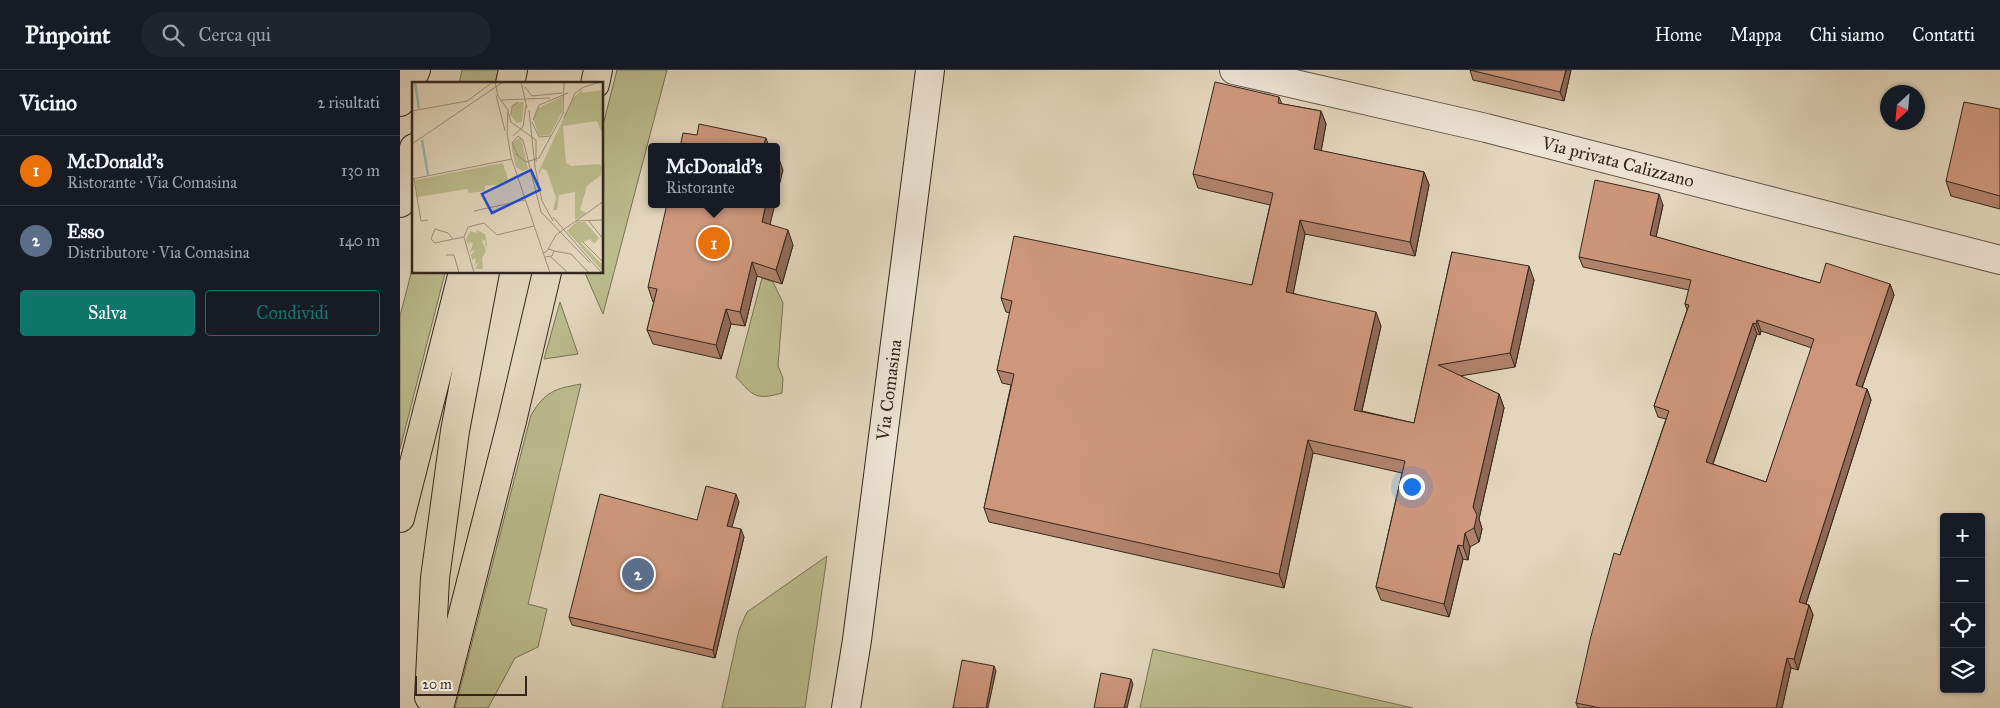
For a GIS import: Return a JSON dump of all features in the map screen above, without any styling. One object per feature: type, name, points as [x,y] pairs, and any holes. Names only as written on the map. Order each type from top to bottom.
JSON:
[{"type":"highway","points":[[400,102],[416,70]]},
{"type":"highway","points":[[400,203],[412,156]]},
{"type":"highway","points":[[400,518],[462,274]]},
{"type":"highway","points":[[429,708],[435,578],[455,431],[485,274]]},
{"type":"highway","points":[[439,708],[512,421],[547,274]]},
{"type":"street","name":"Via Comasina","points":[[846,708],[912,220],[930,70]]},
{"type":"street","name":"Via privata Calizzano","points":[[1234,70],[1486,128],[2000,260]]},
{"type":"green space","points":[[462,70],[498,70],[495,82],[459,82]]},
{"type":"green space","points":[[617,70],[667,70],[603,314],[585,274],[604,274],[604,121]]},
{"type":"green space","points":[[412,270],[412,274],[445,274],[400,449],[400,316]]},
{"type":"green space","points":[[762,278],[773,282],[783,303],[778,366],[783,378],[782,393],[766,396],[752,393],[736,377]]},
{"type":"green space","points":[[560,302],[578,354],[544,359]]},
{"type":"green space","points":[[581,384],[528,604],[547,609],[538,647],[515,658],[488,708],[455,708],[531,415],[541,401],[552,392]]},
{"type":"green space","points":[[827,556],[805,708],[722,708],[739,630],[747,612]]},
{"type":"green space","points":[[1153,649],[1413,708],[1140,708]]},
{"type":"building","points":[[1470,70],[1566,70],[1560,92]]},
{"type":"building","points":[[1215,82],[1279,97],[1278,103],[1321,111],[1314,149],[1424,172],[1410,242],[1300,220],[1286,292],[1376,312],[1354,410],[1414,423],[1452,252],[1529,266],[1510,353],[1438,365],[1499,394],[1473,507],[1477,515],[1474,528],[1465,533],[1463,546],[1458,545],[1444,604],[1376,587],[1405,461],[1308,440],[1279,574],[984,508],[1014,374],[997,370],[1012,301],[1001,298],[1014,236],[1252,285],[1273,193],[1193,174]]},
{"type":"building","points":[[1964,102],[2000,109],[2000,196],[1946,181]]},
{"type":"building","points":[[699,124],[766,138],[764,143],[681,143],[683,133],[697,135]]},
{"type":"building","points":[[1595,180],[1659,194],[1650,235],[1820,283],[1826,263],[1890,284],[1856,385],[1867,389],[1799,602],[1809,605],[1794,659],[1787,658],[1776,708],[1600,708],[1576,703],[1591,636],[1614,553],[1620,555],[1669,411],[1654,406],[1689,305],[1685,304],[1691,280],[1579,257]],"holes":[[[1757,320],[1814,339],[1766,482],[1706,462],[1753,323],[1756,324]]]},
{"type":"building","points":[[666,208],[765,208],[762,222],[788,230],[776,270],[752,262],[740,312],[726,309],[716,345],[647,330],[657,289],[648,287]]},
{"type":"building","points":[[706,486],[736,494],[727,526],[741,529],[713,650],[569,617],[600,494],[697,520]]},
{"type":"building","points":[[962,660],[994,666],[986,708],[953,708]]},
{"type":"building","points":[[1101,673],[1131,679],[1124,708],[1094,708]]},
{"type":"place","name":"McDonald's","points":[[714,243]]},
{"type":"place","name":"Esso","points":[[638,574]]}]
